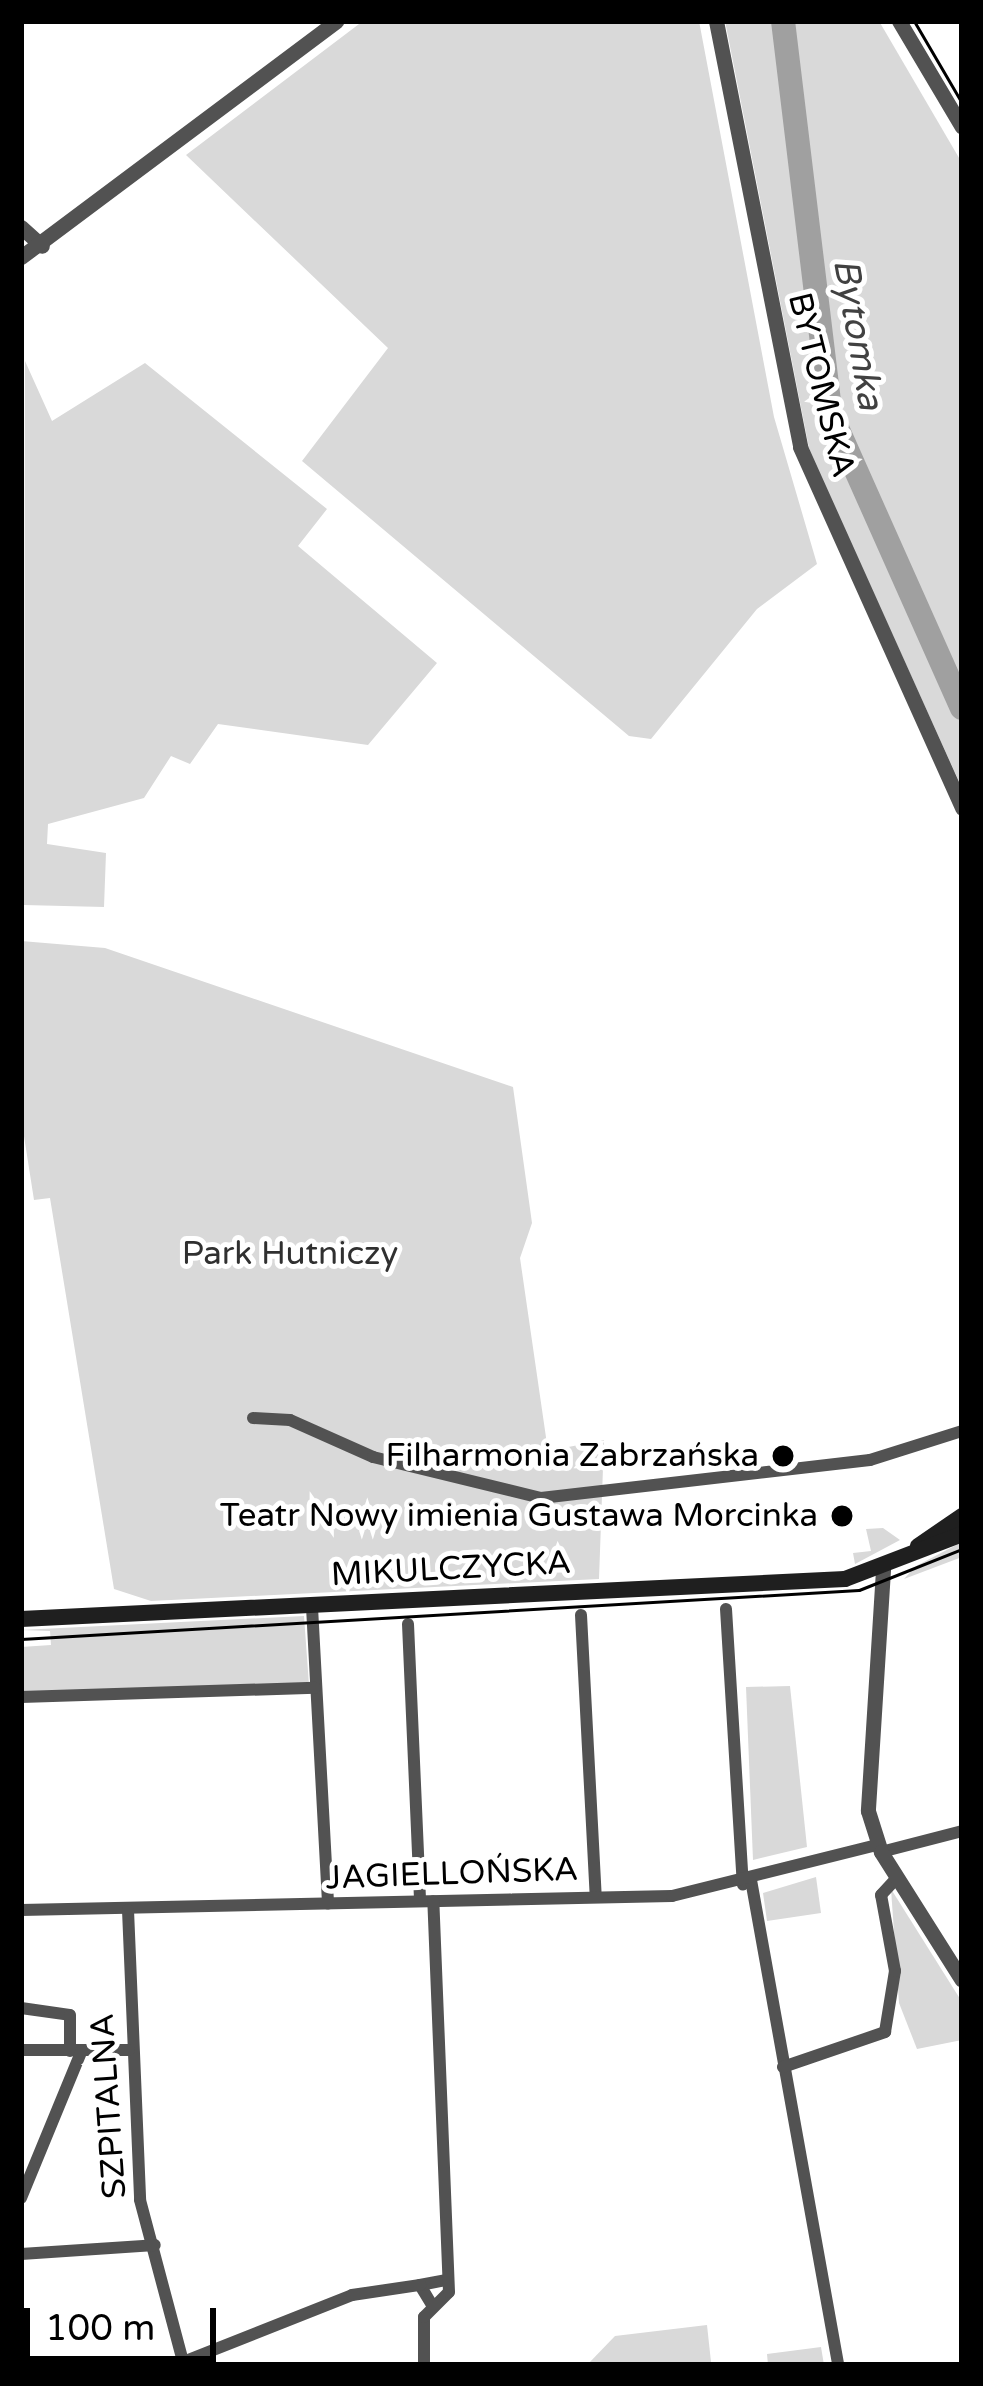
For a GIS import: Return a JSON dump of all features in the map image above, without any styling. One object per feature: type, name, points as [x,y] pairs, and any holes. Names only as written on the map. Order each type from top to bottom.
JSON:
[{"type":"main road","points":[[883,1570],[962,1516]]},
{"type":"main road","points":[[883,1570],[962,1534]]},
{"type":"main road","name":"MIKULCZYCKA","points":[[21,1619],[312,1607],[883,1570]]},
{"type":"street","points":[[21,257],[42,246],[337,21]]},
{"type":"street","name":"BYTOMSKA","points":[[716,21],[806,466],[962,808]]},
{"type":"street","points":[[899,21],[962,128]]},
{"type":"street","points":[[21,226],[42,246]]},
{"type":"street","points":[[253,1418],[290,1420],[373,1457],[541,1498],[850,1463],[962,1431]]},
{"type":"street","points":[[883,1570],[866,1771],[879,1848],[962,1980]]},
{"type":"street","points":[[312,1607],[328,1904]]},
{"type":"street","points":[[726,1609],[747,1882],[838,2365]]},
{"type":"street","points":[[581,1615],[596,1897]]},
{"type":"street","points":[[408,1624],[448,2298],[431,2306]]},
{"type":"street","points":[[21,1697],[315,1688]]},
{"type":"street","name":"JAGIELLOŃSKA","points":[[21,1910],[596,1897],[747,1882],[962,1831]]},
{"type":"street","points":[[783,2067],[885,2032],[895,1971],[881,1895],[897,1878]]},
{"type":"street","name":"SZPITALNA","points":[[128,1910],[129,2050],[155,2245],[184,2363]]},
{"type":"street","points":[[21,2008],[70,2015],[76,2050],[21,2198]]},
{"type":"street","points":[[21,2050],[129,2050]]},
{"type":"street","points":[[21,2254],[155,2245]]},
{"type":"street","points":[[184,2363],[324,2304],[446,2280]]},
{"type":"street","points":[[420,2284],[431,2306],[424,2365]]},
{"type":"green space","points":[[363,21],[699,21],[774,417],[817,564],[757,609],[651,739],[629,736],[302,461],[388,348],[186,155]]},
{"type":"green space","points":[[725,21],[778,21],[815,382],[962,717],[962,788],[810,453]]},
{"type":"green space","points":[[792,21],[879,21],[962,163],[962,690],[839,418]]},
{"type":"green space","points":[[25,361],[52,421],[145,363],[327,509],[298,546],[437,663],[368,745],[218,724],[190,764],[171,756],[144,798],[48,824],[47,844],[106,853],[104,907],[24,905]]},
{"type":"green space","name":"Park Hutniczy","points":[[21,941],[105,948],[513,1087],[532,1223],[520,1258],[548,1451],[604,1440],[599,1579],[151,1601],[114,1589],[50,1198],[34,1200],[21,1117]]},
{"type":"green space","points":[[883,1528],[900,1540],[855,1564],[853,1553],[871,1551],[866,1529]]},
{"type":"green space","points":[[962,1542],[962,1557],[904,1579],[916,1566]]},
{"type":"green space","points":[[304,1616],[309,1685],[21,1697],[21,1647],[51,1645],[50,1631],[21,1630]]},
{"type":"green space","points":[[790,1686],[807,1847],[753,1860],[746,1687]]},
{"type":"green space","points":[[816,1877],[821,1913],[767,1921],[763,1893]]},
{"type":"green space","points":[[891,1889],[962,2002],[962,2040],[917,2049],[899,2003]]},
{"type":"green space","points":[[707,2325],[711,2362],[587,2365],[615,2336]]},
{"type":"green space","points":[[821,2347],[824,2365],[768,2365],[767,2354]]},
{"type":"waterway","name":"Bytomka","points":[[783,21],[830,412],[962,708]]},
{"type":"tram line","points":[[914,21],[962,103]]},
{"type":"tram line","points":[[21,1639],[859,1590],[962,1549]]},
{"type":"place","name":"Filharmonia Zabrzańska","points":[[783,1456]]},
{"type":"place","name":"Teatr Nowy imienia Gustawa Morcinka","points":[[842,1516]]}]
